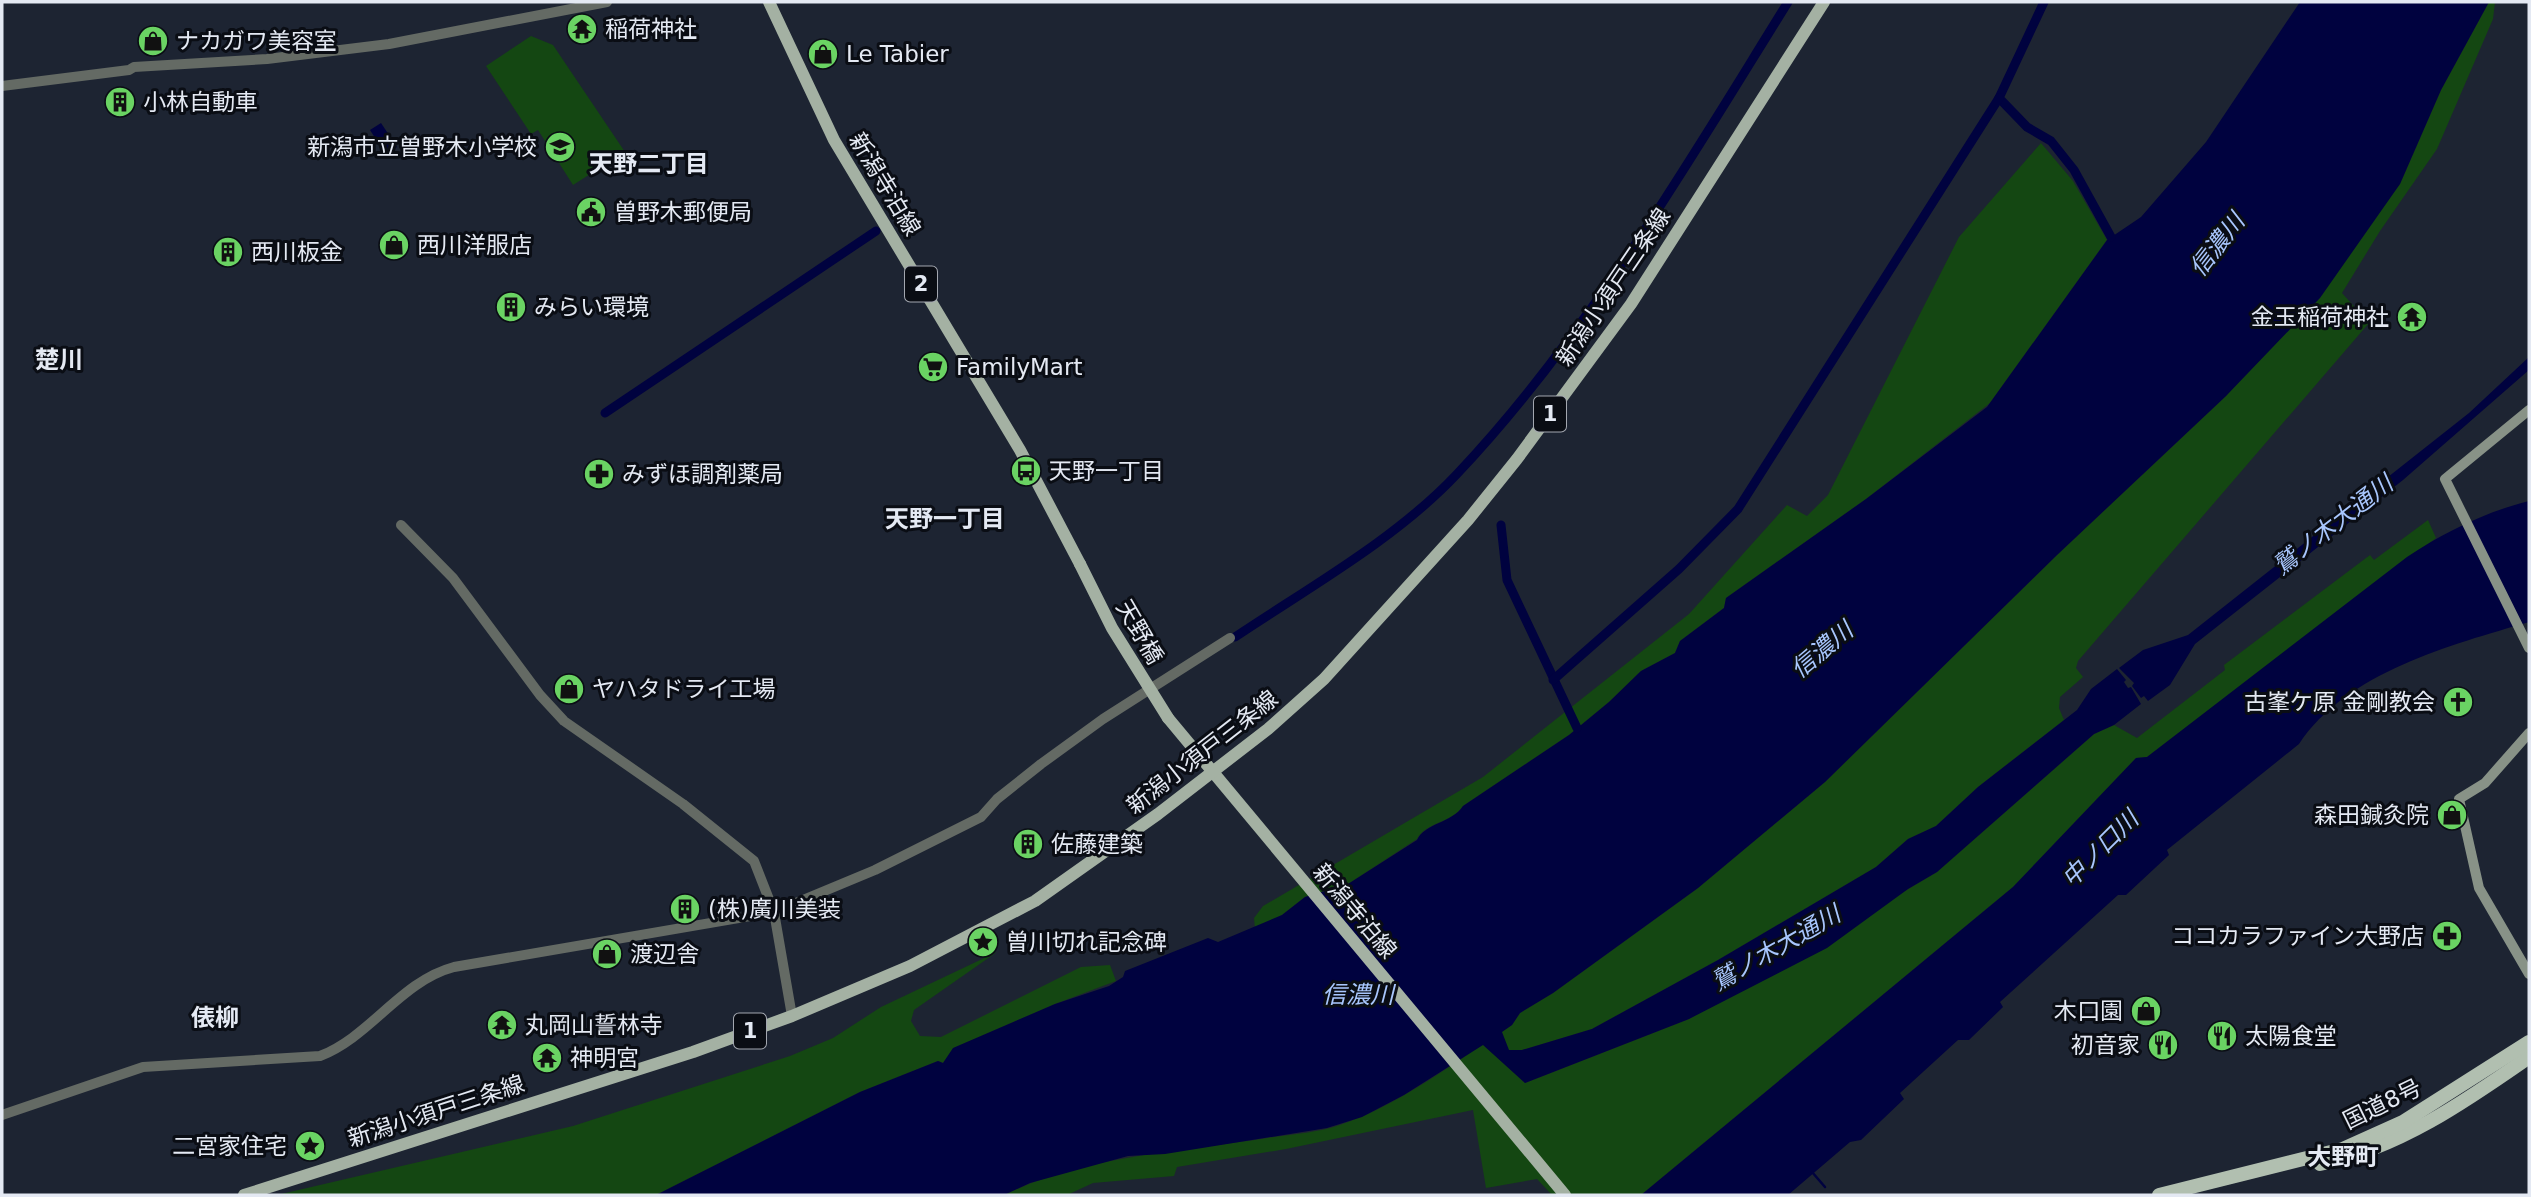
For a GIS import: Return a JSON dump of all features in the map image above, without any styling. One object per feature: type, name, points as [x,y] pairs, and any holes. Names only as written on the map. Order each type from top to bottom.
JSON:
[{"type":"highway","name":"国道8号","points":[[2158,1195],[2343,1149],[2403,1122],[2529,1042]]},
{"type":"highway","name":"国道8号","points":[[2199,1195],[2338,1160],[2382,1143],[2422,1125],[2529,1057]]},
{"type":"main road","name":"新潟寺泊線","points":[[769,2],[834,140],[1020,450],[1080,564]]},
{"type":"main road","name":"新潟小須戸三条線","points":[[244,1195],[693,1052],[792,1016],[910,966],[1035,901],[1214,776],[1349,654],[1438,555],[1517,459],[1630,304],[1824,2]]},
{"type":"main road","points":[[2529,410],[2445,479],[2529,648]]},
{"type":"main road","name":"天野橋","points":[[1080,564],[1118,639],[1168,718]]},
{"type":"main road","name":"新潟寺泊線","points":[[1168,718],[1565,1195]]},
{"type":"main road","points":[[2529,733],[2485,783],[2459,799],[2479,888],[2529,974]]},
{"type":"street","points":[[2,86],[129,70],[134,67],[267,59],[389,44],[607,2]]},
{"type":"street","points":[[401,525],[453,578],[540,695],[564,721],[683,804],[754,861],[774,912],[792,1016]]},
{"type":"street","points":[[2,1115],[143,1067],[320,1056],[341,1045],[430,977],[454,967],[774,912],[875,870],[981,817],[997,799],[1103,719],[1230,638]]},
{"type":"green space","points":[[2489,2],[2495,2],[2493,19],[2437,149],[2380,231],[2342,293],[2369,323],[2078,661],[2076,668],[2083,677],[2060,697],[2059,708],[2064,720],[1978,787],[1936,826],[1908,839],[1876,867],[1718,960],[1592,1029],[1522,1050],[1508,1050],[1501,1032],[1512,1025],[1520,1013],[1553,993],[1698,888],[1825,782],[2057,555],[2226,396],[2400,184],[2441,90]]},
{"type":"green space","points":[[531,36],[553,45],[625,152],[573,185],[538,130],[531,134],[486,66]]},
{"type":"green space","points":[[2041,143],[2073,181],[2107,240],[1990,403],[1866,499],[1726,598],[1724,608],[1680,641],[1675,653],[1641,671],[1569,735],[1348,884],[1305,897],[1282,915],[1255,929],[1254,918],[1263,906],[1483,777],[1689,614],[1787,505],[1807,516],[1828,495],[1959,237]]},
{"type":"green space","points":[[2428,520],[2436,538],[2147,757],[2136,758],[2013,887],[1641,1195],[1552,1195],[1537,1179],[1486,1188],[1473,1110],[1286,1149],[1177,1167],[1174,1176],[1093,1183],[1067,1195],[1004,1195],[1067,1171],[1100,1163],[1330,1128],[1390,1103],[1483,1044],[1525,1083],[1689,1019],[1937,872],[2094,734],[2114,725],[2137,738],[2225,670],[2224,665],[2370,555],[2374,560]]},
{"type":"green space","points":[[997,952],[914,1010],[911,1021],[920,1036],[941,1037],[1081,967],[1110,965],[1116,981],[954,1048],[943,1063],[938,1061],[860,1092],[656,1195],[277,1195],[573,1126],[790,1056],[833,1038],[881,1007]]},
{"type":"water","name":"信濃川","points":[[2300,2],[2489,2],[2441,90],[2400,184],[2320,298],[2226,396],[2057,555],[1825,782],[1698,888],[1553,993],[1520,1013],[1512,1025],[1502,1032],[1509,1050],[1522,1050],[1592,1029],[1718,960],[1876,867],[1908,839],[1936,826],[1978,787],[2077,710],[2091,689],[2117,669],[2141,704],[2114,725],[2094,734],[1937,872],[1908,889],[1827,948],[1689,1019],[1525,1083],[1483,1045],[1404,1095],[1362,1117],[1327,1128],[1165,1154],[1128,1156],[1030,1183],[1004,1195],[656,1195],[860,1092],[938,1061],[943,1063],[953,1048],[1055,1004],[1109,986],[1123,977],[1125,971],[1208,938],[1218,942],[1282,915],[1305,897],[1348,884],[1569,735],[1641,671],[1675,653],[1680,641],[1724,608],[1726,598],[1866,499],[1987,407],[2107,240],[2141,217],[2206,142]]},
{"type":"water","points":[[381,123],[397,147],[386,155],[370,130]]},
{"type":"water","name":"鷲ノ木大通川","points":[[2529,357],[2529,370],[2403,480],[2195,644],[2170,685],[2148,701],[2144,696],[2141,698],[2132,686],[2134,683],[2119,668],[2143,650],[2188,635],[2469,413]]},
{"type":"water","name":"中ノ口川","points":[[2529,501],[2529,622],[2403,665],[2344,698],[2319,719],[2299,744],[2167,850],[2169,855],[2126,895],[2118,895],[2000,1002],[2003,1007],[1969,1040],[1958,1040],[1900,1093],[1904,1099],[1861,1140],[1850,1142],[1788,1195],[1641,1195],[2013,887],[2136,758],[2147,757],[2407,557],[2466,524]]},
{"type":"waterway","points":[[1235,637],[1350,562],[1407,520],[1457,474],[1504,421],[1549,365],[1634,247],[1788,2]]},
{"type":"waterway","points":[[2044,2],[1999,98],[2027,127],[2051,141],[2074,170],[2111,237]]},
{"type":"waterway","points":[[1553,680],[1679,569],[1738,509],[1999,98]]},
{"type":"waterway","points":[[605,413],[876,231]]},
{"type":"waterway","points":[[1501,525],[1507,580],[1577,728]]},
{"type":"waterway","points":[[1812,1172],[1825,1187]]},
{"type":"place","name":"稲荷神社","points":[[582,29]]},
{"type":"place","name":"ナカガワ美容室","points":[[153,41]]},
{"type":"place","name":"Le Tabier","points":[[823,54]]},
{"type":"place","name":"小林自動車","points":[[120,102]]},
{"type":"place","name":"新潟市立曽野木小学校","points":[[560,147]]},
{"type":"place","name":"曽野木郵便局","points":[[591,212]]},
{"type":"place","name":"西川洋服店","points":[[394,245]]},
{"type":"place","name":"西川板金","points":[[228,252]]},
{"type":"place","name":"みらい環境","points":[[511,307]]},
{"type":"place","name":"金玉稲荷神社","points":[[2412,317]]},
{"type":"place","name":"FamilyMart","points":[[933,367]]},
{"type":"place","name":"天野一丁目","points":[[1026,471]]},
{"type":"place","name":"みずほ調剤薬局","points":[[599,474]]},
{"type":"place","name":"ヤハタドライ工場","points":[[569,689]]},
{"type":"place","name":"古峯ケ原 金剛教会","points":[[2458,702]]},
{"type":"place","name":"森田鍼灸院","points":[[2452,815]]},
{"type":"place","name":"佐藤建築","points":[[1028,844]]},
{"type":"place","name":"(株)廣川美装","points":[[685,909]]},
{"type":"place","name":"ココカラファイン大野店","points":[[2447,936]]},
{"type":"place","name":"曽川切れ記念碑","points":[[983,942]]},
{"type":"place","name":"渡辺舎","points":[[607,954]]},
{"type":"place","name":"木口園","points":[[2146,1011]]},
{"type":"place","name":"丸岡山誓林寺","points":[[502,1025]]},
{"type":"place","name":"太陽食堂","points":[[2222,1036]]},
{"type":"place","name":"初音家","points":[[2163,1045]]},
{"type":"place","name":"神明宮","points":[[547,1058]]},
{"type":"place","name":"二宮家住宅","points":[[310,1146]]},
{"type":"district","name":"天野二丁目","points":[[649,164]]},
{"type":"district","name":"楚川","points":[[59,360]]},
{"type":"district","name":"天野一丁目","points":[[945,519]]},
{"type":"district","name":"俵柳","points":[[215,1018]]},
{"type":"district","name":"大野町","points":[[2343,1157]]}]
